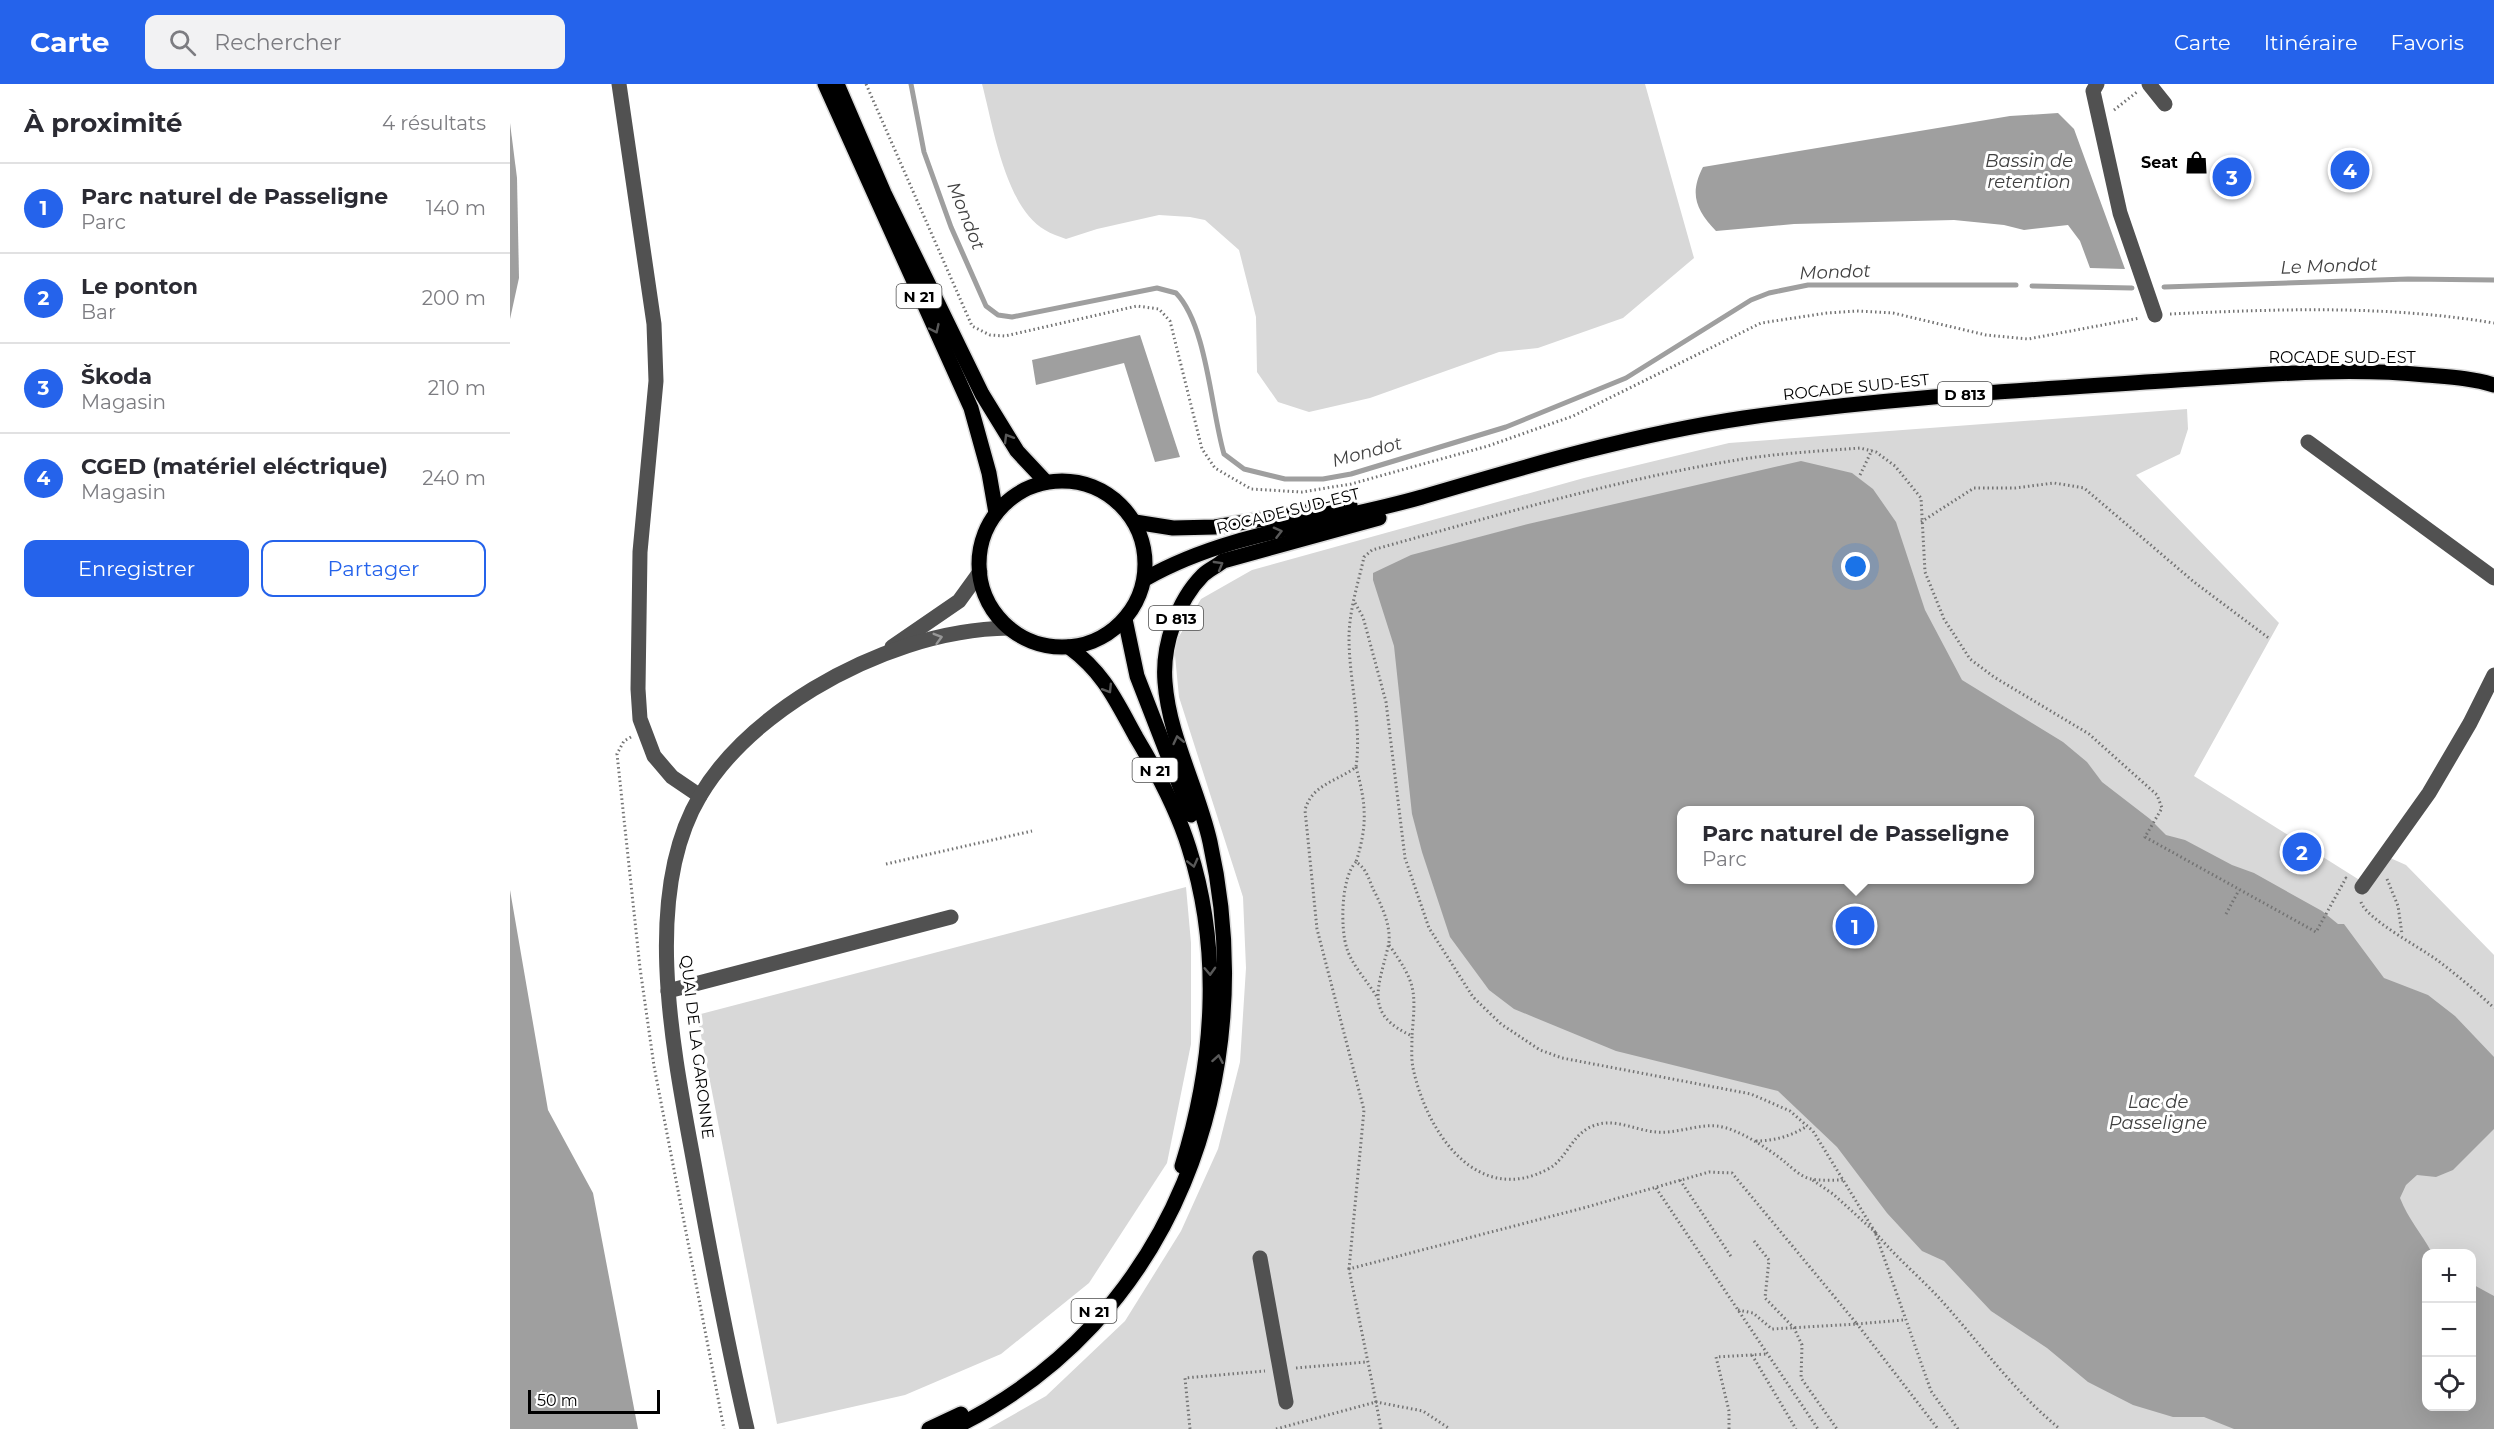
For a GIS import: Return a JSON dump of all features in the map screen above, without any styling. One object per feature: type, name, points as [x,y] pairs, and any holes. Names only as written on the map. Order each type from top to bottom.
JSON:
[{"type":"main road","name":"N 21","points":[[825,84],[971,408],[989,473],[996,513]]},
{"type":"main road","name":"N 21","points":[[837,84],[884,193],[982,394],[1017,451],[1046,482]]},
{"type":"main road","name":"ROCADE SUD-EST","points":[[1144,579],[1178,560],[1215,547],[1422,497],[1596,448],[1740,418],[1905,398],[2309,372],[2390,371],[2476,380],[2494,385]]},
{"type":"main road","points":[[1071,481],[1096,488],[1118,502],[1135,522],[1145,550],[1144,579],[1137,601],[1125,619],[1109,633],[1090,642],[1069,647],[1048,646],[1028,639],[1010,628],[995,612],[984,593],[980,572],[980,551],[986,531],[996,513],[1010,499],[1046,482],[1071,481]]},
{"type":"main road","name":"ROCADE SUD-EST","points":[[1135,522],[1173,528],[1215,527],[1444,489]]},
{"type":"main road","name":"D 813","points":[[1221,919],[1210,841],[1180,748],[1165,683],[1173,623],[1203,575],[1223,561],[1417,508],[1444,489]]},
{"type":"main road","name":"N 21","points":[[951,1429],[999,1404],[1023,1388],[1084,1335],[1144,1261],[1170,1216],[1203,1137],[1222,1037],[1226,982],[1221,919],[1200,841],[1137,676],[1125,619]]},
{"type":"main road","name":"N 21","points":[[929,1429],[987,1400],[1031,1371],[1083,1324],[1108,1295],[1144,1243],[1168,1198],[1182,1166],[1200,1098],[1209,1018],[1210,970],[1205,913],[1189,847],[1159,775],[1108,687],[1092,664],[1069,647]]},
{"type":"street","points":[[619,84],[654,324],[656,381],[640,552],[638,689],[640,719],[654,756],[672,777],[700,796]]},
{"type":"street","points":[[2097,84],[2093,91],[2098,122],[2120,213],[2155,311]]},
{"type":"street","points":[[2144,88],[2165,104]]},
{"type":"street","points":[[2308,442],[2494,578]]},
{"type":"street","name":"QUAI DE LA GARONNE","points":[[747,1429],[698,1185],[668,991],[667,914],[672,874],[680,844],[700,796],[744,741],[777,711],[835,676],[882,654],[959,601],[980,572]]},
{"type":"street","name":"QUAI DE LA GARONNE","points":[[882,654],[969,630],[1010,628]]},
{"type":"street","points":[[2361,887],[2429,793],[2470,723],[2494,675]]},
{"type":"street","points":[[668,991],[951,917]]},
{"type":"street","points":[[1260,1258],[1286,1402]]},
{"type":"path","points":[[866,84],[972,326],[990,335],[1005,336],[1137,306],[1159,309],[1170,321],[1202,450],[1215,468],[1251,489],[1302,492],[1351,484],[1488,446],[1573,416],[1761,323],[1827,313],[1857,311],[1893,313],[1986,334],[2028,339],[2155,311],[2349,309],[2438,313],[2494,323]]},
{"type":"path","points":[[2098,122],[2144,88]]},
{"type":"path","points":[[1860,475],[1872,450]]},
{"type":"path","points":[[1412,1036],[1392,1027],[1383,1017],[1377,997],[1347,949],[1342,917],[1351,867],[1356,861],[1365,833],[1363,794],[1356,767],[1359,750],[1349,638],[1364,557],[1372,550],[1602,486],[1665,472],[1768,456],[1872,450],[1895,466],[1921,498],[1925,572],[1944,619],[1970,659],[1994,677],[2089,734],[2157,795],[2162,807],[2145,837],[2316,932],[2346,878],[2361,887],[2360,901],[2366,911],[2380,923],[2402,934],[2458,976],[2494,1008]]},
{"type":"path","points":[[1921,522],[1974,488],[2015,488],[2054,483],[2084,488],[2193,582],[2270,639]]},
{"type":"path","points":[[1354,603],[1363,617],[1386,702],[1402,834],[1411,879],[1429,928],[1473,997],[1501,1024],[1540,1050],[1603,1067],[1751,1094],[1790,1111],[1807,1126],[1823,1145],[1875,1232],[1904,1320],[1931,1391],[1958,1429]]},
{"type":"path","points":[[1356,767],[1323,784],[1310,798],[1305,810],[1317,929],[1364,1110],[1349,1269],[1381,1429]]},
{"type":"path","points":[[886,864],[1032,831]]},
{"type":"path","points":[[2380,860],[2398,906],[2402,934]]},
{"type":"path","points":[[1356,861],[1370,878],[1383,906],[1389,945],[1411,976],[1415,996],[1412,1065],[1428,1115],[1451,1152],[1480,1173],[1500,1178],[1524,1178],[1551,1167],[1572,1140],[1598,1124],[1614,1124],[1665,1132],[1686,1131],[1699,1126],[1719,1126],[1756,1141],[1798,1173],[1833,1194],[1875,1232],[1947,1306],[2025,1398],[2060,1429]]},
{"type":"path","points":[[2226,914],[2239,890]]},
{"type":"path","points":[[1377,997],[1382,964],[1389,945]]},
{"type":"path","points":[[1756,1141],[1771,1141],[1795,1134],[1807,1126]]},
{"type":"path","points":[[1349,1269],[1709,1172],[1732,1173],[1857,1324],[1938,1429]]},
{"type":"path","points":[[1811,1179],[1843,1180]]},
{"type":"path","points":[[1680,1180],[1732,1258]]},
{"type":"path","points":[[1656,1188],[1818,1429]]},
{"type":"path","points":[[1754,1240],[1769,1260],[1765,1298],[1794,1328],[1802,1345],[1801,1378],[1837,1429]]},
{"type":"path","points":[[1737,1310],[1753,1313],[1772,1329],[1904,1320]]},
{"type":"path","points":[[1729,1429],[1729,1411],[1716,1357],[1767,1354]]},
{"type":"path","points":[[1752,1355],[1796,1429]]},
{"type":"path","points":[[1190,1429],[1185,1378],[1366,1362]]},
{"type":"path","points":[[1276,1429],[1376,1402],[1423,1411],[1450,1429]]},
{"type":"shaded area","points":[[982,84],[1645,84],[1694,258],[1623,318],[1538,348],[1499,352],[1370,398],[1309,412],[1278,402],[1257,372],[1256,317],[1239,250],[1205,220],[1190,217],[1159,215],[1097,229],[1066,239],[1045,230],[1031,219],[1010,185],[996,142]]},
{"type":"shaded area","points":[[2187,409],[2188,429],[2180,454],[2136,475],[2279,623],[2194,776],[2369,886],[2388,857],[2406,865],[2494,955],[2494,1429],[988,1429],[1046,1396],[1125,1321],[1181,1231],[1218,1149],[1240,1062],[1246,968],[1243,897],[1179,697],[1174,645],[1201,599],[1252,570],[1584,478],[1729,443]]},
{"type":"shaded area","points":[[1186,887],[1191,943],[1191,1044],[1167,1163],[1089,1283],[1001,1354],[905,1395],[777,1424],[697,1015]]},
{"type":"water","name":"Bassin de retention","points":[[2058,113],[2074,129],[2125,269],[2090,268],[2080,241],[2068,225],[2024,230],[2004,225],[1954,220],[1794,224],[1716,231],[1699,209],[1696,185],[1703,167],[2010,116]]},
{"type":"water","points":[[510,123],[517,178],[519,278],[510,319]]},
{"type":"water","points":[[1140,335],[1180,457],[1155,462],[1124,363],[1036,385],[1032,360]]},
{"type":"water","name":"Lac de Passeligne","points":[[1801,461],[1852,473],[1873,489],[1896,522],[1925,610],[1962,680],[2063,742],[2087,762],[2102,782],[2150,819],[2166,835],[2185,840],[2232,865],[2254,873],[2322,911],[2338,924],[2344,924],[2384,978],[2428,995],[2455,1016],[2494,1057],[2494,1129],[2453,1170],[2436,1177],[2417,1175],[2406,1185],[2400,1198],[2430,1249],[2422,1249],[2422,1411],[2476,1411],[2476,1286],[2494,1296],[2494,1429],[2234,1429],[2204,1417],[2173,1417],[2133,1405],[2088,1382],[2047,1348],[1991,1311],[1944,1261],[1922,1251],[1887,1213],[1837,1147],[1778,1091],[1616,1051],[1514,1009],[1489,990],[1450,937],[1422,852],[1412,814],[1394,646],[1373,580],[1373,573],[1411,555],[1528,524]]},
{"type":"water","points":[[510,890],[548,1110],[593,1193],[638,1429],[510,1429]]},
{"type":"waterway","name":"Mondot","points":[[911,84],[924,152],[951,227],[986,306],[998,315],[1012,317],[1157,288],[1176,293],[1195,325],[1207,369],[1224,454],[1244,469],[1285,479],[1323,479],[1351,474],[1506,427],[1626,378],[1751,300],[1769,293],[1808,285],[2016,285]]},
{"type":"waterway","name":"Le Mondot","points":[[2164,287],[2408,279],[2494,280]]},
{"type":"waterway","points":[[2032,286],[2132,288]]},
{"type":"place","name":"Seat","points":[[2196,162]]},
{"type":"place","name":"CGED (matériel eléctrique)","points":[[2350,170]]},
{"type":"place","name":"Škoda","points":[[2232,177]]},
{"type":"place","name":"Le ponton","points":[[2302,852]]},
{"type":"place","name":"Parc naturel de Passeligne","points":[[1855,926]]}]
